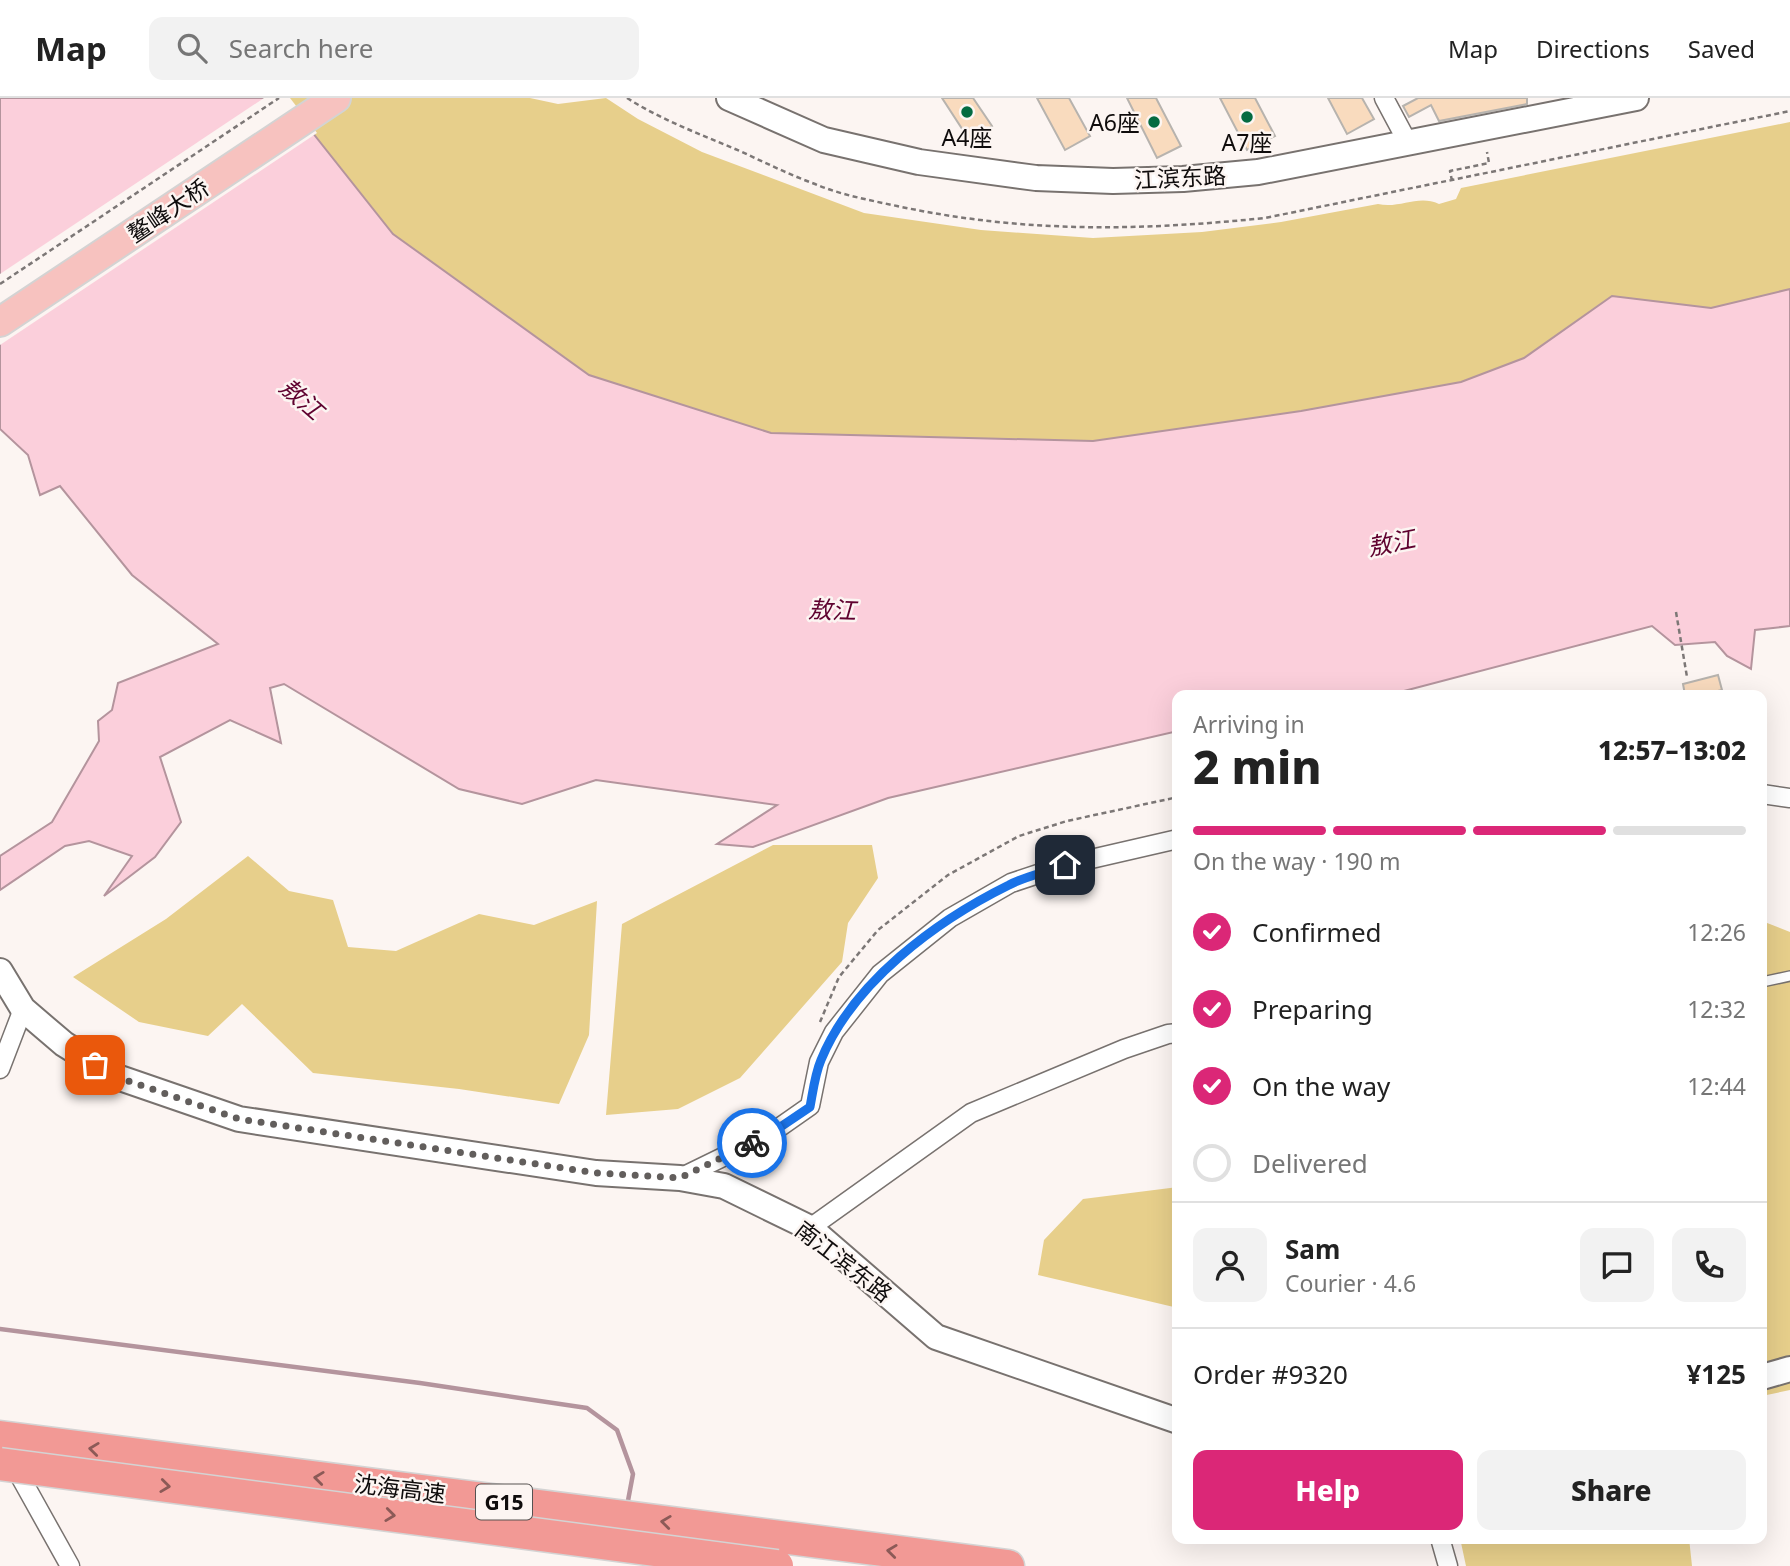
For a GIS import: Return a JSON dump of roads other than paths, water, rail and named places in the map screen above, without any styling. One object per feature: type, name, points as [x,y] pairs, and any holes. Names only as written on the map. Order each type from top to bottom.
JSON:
[{"type":"highway","name":"沈海高速","points":[[0,1439],[1009,1566]]},
{"type":"highway","name":"沈海高速","points":[[0,1464],[777,1566]]},
{"type":"main road","name":"鳌峰大桥","points":[[0,299],[302,98]]},
{"type":"main road","name":"鳌峰大桥","points":[[0,322],[336,98]]},
{"type":"main road","name":"江滨东路","points":[[729,98],[824,141],[919,162],[1036,178],[1113,181],[1183,179],[1258,172],[1636,98]]},
{"type":"main road","name":"南江滨东路","points":[[0,971],[23,1009],[64,1044],[117,1077],[239,1119],[596,1173],[680,1178],[724,1186],[810,1228],[936,1337],[1172,1419]]},
{"type":"main road","points":[[1767,1376],[1790,1369]]},
{"type":"street","points":[[1384,98],[1408,144]]},
{"type":"street","points":[[1767,795],[1790,798]]},
{"type":"street","points":[[680,1178],[770,1134],[810,1107],[819,1062],[834,1032],[880,974],[950,918],[1011,884],[1065,865],[1172,840]]},
{"type":"street","points":[[0,1069],[23,1009]]},
{"type":"street","points":[[810,1228],[971,1113],[1124,1049],[1172,1034]]},
{"type":"street","points":[[0,1439],[70,1566]]},
{"type":"street","points":[[1442,1544],[1448,1566]]},
{"type":"lane","points":[[1767,981],[1790,976]]},
{"type":"water","name":"敖江","points":[[0,98],[285,98],[393,234],[589,375],[771,433],[1093,441],[1301,411],[1461,382],[1524,358],[1612,296],[1711,308],[1790,289],[1790,626],[1755,630],[1751,669],[1727,656],[1715,642],[1675,645],[1652,626],[1408,690],[1172,690],[1172,732],[888,798],[753,847],[717,844],[777,805],[596,780],[522,804],[459,789],[284,684],[270,688],[281,743],[230,720],[160,757],[181,822],[155,857],[104,896],[132,856],[89,841],[65,846],[0,890],[0,856],[52,822],[99,741],[98,721],[112,710],[118,683],[218,644],[132,575],[60,486],[40,495],[28,455],[0,429]]},
{"type":"waterway","points":[[0,1329],[420,1383],[587,1408],[617,1430],[633,1474],[627,1506]]},
{"type":"place","name":"A4座","points":[[967,112]]},
{"type":"place","name":"A7座","points":[[1247,117]]},
{"type":"place","name":"A6座","points":[[1154,122]]}]
